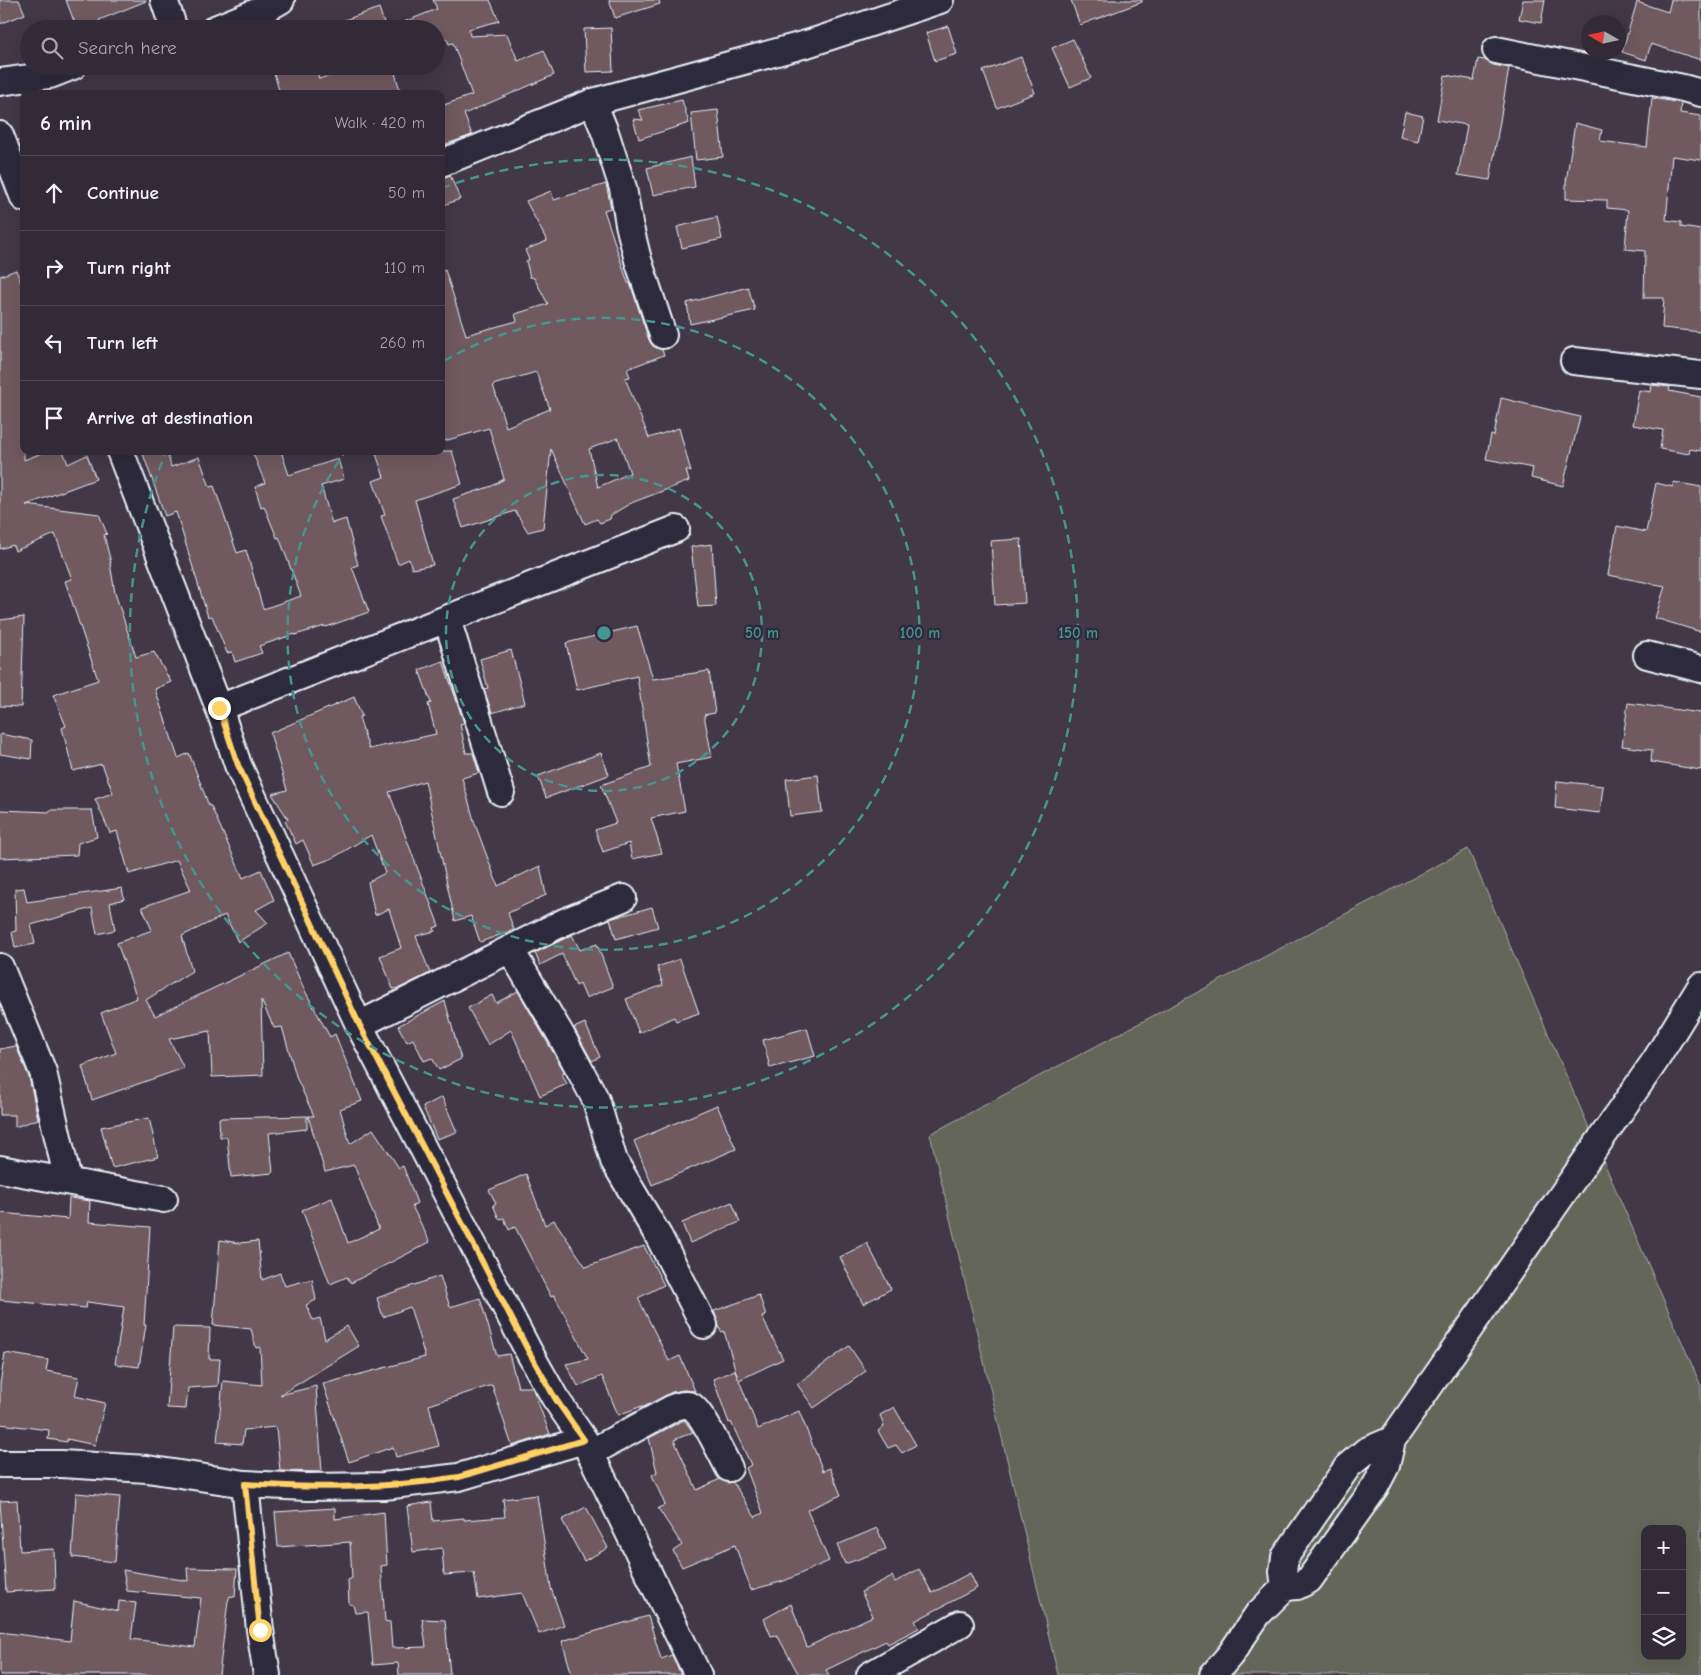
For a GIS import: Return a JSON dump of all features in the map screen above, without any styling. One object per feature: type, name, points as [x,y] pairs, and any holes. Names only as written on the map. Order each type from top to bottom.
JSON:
[{"type":"street","points":[[164,0],[171,20]]},
{"type":"street","points":[[236,20],[281,0]]},
{"type":"street","points":[[445,161],[593,102],[810,43],[940,0]]},
{"type":"street","points":[[1496,50],[1701,93]]},
{"type":"street","points":[[0,82],[50,75]]},
{"type":"street","points":[[593,102],[623,188],[638,260],[663,335]]},
{"type":"street","points":[[0,135],[20,188]]},
{"type":"street","points":[[1574,361],[1701,375]]},
{"type":"street","points":[[122,455],[219,708],[238,765],[359,1024],[529,1352],[555,1398],[587,1446],[698,1675]]},
{"type":"street","points":[[219,708],[676,529]]},
{"type":"street","points":[[447,618],[501,792]]},
{"type":"street","points":[[1647,655],[1701,669]]},
{"type":"street","points":[[359,1024],[564,922],[623,898]]},
{"type":"street","points":[[510,949],[596,1100],[614,1161],[659,1237],[704,1325]]},
{"type":"street","points":[[0,967],[44,1072],[68,1181]]},
{"type":"street","points":[[1213,1675],[1230,1655],[1258,1614],[1285,1587],[1297,1586],[1308,1580],[1375,1487],[1386,1466],[1392,1440],[1655,1061],[1701,986]]},
{"type":"street","points":[[0,1169],[164,1199]]},
{"type":"street","points":[[0,1464],[61,1464],[147,1469],[245,1484],[307,1487],[384,1486],[459,1477],[587,1446],[684,1404],[692,1406],[700,1415],[729,1468]]},
{"type":"street","points":[[1285,1587],[1284,1557],[1348,1466],[1366,1451],[1392,1440]]},
{"type":"street","points":[[245,1484],[260,1630],[267,1675]]},
{"type":"street","points":[[870,1675],[960,1624]]},
{"type":"green space","points":[[1468,849],[1701,1386],[1701,1675],[1058,1675],[930,1134]]},
{"type":"building","points":[[0,0],[19,0],[25,14],[0,24]]},
{"type":"building","points":[[66,0],[146,0],[99,20],[74,20]]},
{"type":"building","points":[[433,0],[490,0],[499,21],[469,29],[470,36],[507,34],[518,61],[544,50],[554,75],[464,114],[472,135],[445,145],[445,105],[472,95],[453,43],[449,44],[447,39],[445,40],[445,20],[409,20],[437,9]]},
{"type":"building","points":[[609,0],[659,0],[660,4],[615,18]]},
{"type":"building","points":[[1071,0],[1142,0],[1142,2],[1080,25]]},
{"type":"building","points":[[1523,0],[1545,0],[1541,23],[1519,19]]},
{"type":"building","points":[[1671,0],[1701,0],[1701,60],[1651,44],[1646,60],[1626,53],[1626,39],[1637,2],[1668,12]]},
{"type":"building","points":[[379,8],[383,20],[344,20]]},
{"type":"building","points":[[948,26],[957,54],[935,61],[926,33]]},
{"type":"building","points":[[611,28],[613,71],[586,72],[584,29]]},
{"type":"building","points":[[1073,39],[1091,78],[1070,87],[1052,48]]},
{"type":"building","points":[[1021,57],[1035,93],[997,108],[983,71]]},
{"type":"building","points":[[1478,59],[1485,60],[1493,65],[1509,68],[1490,180],[1458,175],[1467,125],[1437,120],[1445,75],[1474,80]]},
{"type":"building","points":[[275,75],[318,75],[319,79],[331,75],[396,75],[400,90],[279,90]]},
{"type":"building","points":[[1652,98],[1681,103],[1680,113],[1701,116],[1701,160],[1672,156],[1666,220],[1681,222],[1681,227],[1701,230],[1701,332],[1662,328],[1664,298],[1644,298],[1645,251],[1625,249],[1628,210],[1607,208],[1607,200],[1566,199],[1566,182],[1575,123],[1602,130],[1600,141],[1647,147]]},
{"type":"building","points":[[682,100],[689,123],[639,139],[633,119],[643,120],[638,110]]},
{"type":"building","points":[[718,110],[723,157],[696,160],[691,113]]},
{"type":"building","points":[[1405,112],[1423,116],[1418,141],[1400,137]]},
{"type":"building","points":[[691,157],[695,187],[653,195],[647,168]]},
{"type":"building","points":[[450,175],[460,199],[445,205],[445,177]]},
{"type":"building","points":[[606,184],[611,208],[604,210],[628,283],[630,283],[649,340],[653,346],[662,350],[664,355],[627,369],[630,377],[625,378],[649,438],[679,428],[691,472],[686,470],[689,481],[631,503],[611,515],[610,519],[600,523],[597,519],[585,524],[551,449],[543,528],[528,532],[515,511],[463,528],[453,499],[492,486],[504,479],[489,428],[445,441],[445,270],[466,335],[517,321],[515,314],[548,304],[534,278],[530,277],[526,261],[529,260],[525,250],[547,241],[526,201],[551,191],[554,200]],"holes":[[[536,372],[550,409],[506,427],[493,385]],[[618,438],[630,473],[598,487],[589,449]]]},
{"type":"building","points":[[717,217],[722,239],[682,248],[677,227]]},
{"type":"building","points":[[16,270],[20,280],[20,455],[24,455],[24,460],[37,455],[65,455],[68,464],[87,455],[96,479],[26,505],[99,514],[107,534],[104,535],[111,563],[115,593],[136,657],[154,652],[171,682],[155,689],[178,758],[189,753],[209,806],[211,806],[243,878],[261,870],[274,900],[256,910],[268,923],[238,942],[225,915],[182,936],[192,971],[146,1000],[155,1016],[288,953],[304,989],[330,1037],[335,1034],[362,1101],[340,1109],[350,1144],[373,1129],[399,1168],[403,1166],[417,1203],[412,1206],[430,1242],[351,1283],[347,1277],[330,1284],[302,1210],[332,1198],[348,1243],[379,1229],[354,1165],[325,1172],[308,1116],[314,1116],[297,1079],[282,1027],[274,1028],[261,1000],[263,1075],[212,1077],[210,1031],[169,1039],[184,1068],[92,1100],[82,1066],[116,1053],[101,1013],[137,998],[117,943],[152,930],[142,907],[191,890],[177,860],[129,874],[117,831],[110,833],[95,799],[113,793],[102,764],[73,771],[62,728],[66,726],[53,695],[98,680],[65,581],[72,579],[55,534],[15,551],[13,545],[0,549],[0,276]]},
{"type":"building","points":[[748,287],[755,310],[690,324],[687,303]]},
{"type":"building","points":[[1652,385],[1670,387],[1669,391],[1701,397],[1701,451],[1690,449],[1689,454],[1660,449],[1663,430],[1633,425],[1639,390],[1651,392]]},
{"type":"building","points":[[1501,398],[1580,417],[1563,486],[1531,478],[1533,468],[1486,459],[1491,435],[1494,436]]},
{"type":"building","points":[[445,451],[452,451],[462,484],[415,500],[433,565],[412,569],[409,559],[398,564],[381,516],[385,515],[373,481],[384,477],[376,455],[445,455]]},
{"type":"building","points":[[143,455],[168,455],[171,467],[199,457],[210,487],[214,486],[237,553],[246,550],[263,609],[301,596],[279,537],[277,538],[264,506],[261,507],[255,487],[265,483],[254,455],[282,455],[289,475],[338,459],[344,479],[321,486],[332,523],[346,519],[358,565],[352,567],[369,612],[326,627],[295,634],[259,646],[262,653],[235,662],[232,652],[227,653],[212,616],[208,617],[176,512],[165,516]]},
{"type":"building","points":[[1674,482],[1701,487],[1701,632],[1655,618],[1665,586],[1608,575],[1617,526],[1646,532],[1656,483],[1673,487]]},
{"type":"building","points":[[1021,539],[1025,603],[995,605],[991,541]]},
{"type":"building","points":[[712,544],[716,606],[698,607],[691,547]]},
{"type":"building","points":[[24,617],[21,707],[0,706],[0,620]]},
{"type":"building","points":[[637,626],[653,679],[709,671],[715,713],[704,715],[712,757],[676,764],[685,811],[651,818],[662,853],[632,859],[629,843],[603,852],[595,830],[616,823],[601,785],[651,767],[637,676],[577,690],[566,643]]},
{"type":"building","points":[[511,650],[525,703],[492,713],[484,689],[488,688],[480,659]]},
{"type":"building","points":[[443,661],[464,723],[460,724],[466,753],[473,753],[479,773],[462,778],[475,824],[498,886],[540,866],[546,895],[508,913],[514,930],[480,942],[471,916],[455,921],[425,781],[389,792],[439,926],[434,928],[435,931],[416,936],[430,973],[400,988],[393,989],[380,956],[401,948],[389,909],[375,915],[368,882],[385,873],[371,835],[333,858],[314,865],[303,840],[296,844],[285,821],[288,819],[272,794],[287,790],[270,733],[354,697],[362,716],[359,717],[369,749],[436,734],[428,704],[431,703],[419,670]]},
{"type":"building","points":[[1628,703],[1701,713],[1701,770],[1651,762],[1652,750],[1622,746]]},
{"type":"building","points":[[0,734],[32,740],[31,759],[0,754]]},
{"type":"building","points":[[601,753],[609,775],[546,798],[538,776]]},
{"type":"building","points":[[818,775],[822,812],[790,816],[786,779]]},
{"type":"building","points":[[1557,781],[1603,786],[1600,813],[1555,808]]},
{"type":"building","points":[[0,810],[50,812],[50,810],[92,810],[97,837],[78,843],[77,855],[0,858]]},
{"type":"building","points":[[24,888],[27,902],[122,888],[124,899],[110,903],[115,930],[97,934],[92,908],[31,925],[35,944],[15,948],[12,932],[16,931],[15,889]]},
{"type":"building","points":[[652,907],[658,927],[616,939],[610,919]]},
{"type":"building","points":[[572,935],[580,950],[597,944],[613,987],[586,998],[580,984],[576,986],[562,954],[540,965],[535,953]]},
{"type":"building","points":[[680,959],[699,1013],[676,1021],[674,1017],[639,1033],[626,999],[663,985],[657,967]]},
{"type":"building","points":[[518,991],[565,1073],[562,1074],[567,1084],[540,1096],[511,1030],[488,1045],[468,1008],[492,995],[496,1003]]},
{"type":"building","points":[[445,1001],[461,1059],[439,1070],[432,1058],[424,1061],[413,1039],[407,1042],[398,1026]]},
{"type":"building","points":[[585,1023],[600,1057],[592,1061],[574,1028]]},
{"type":"building","points":[[807,1028],[815,1056],[770,1068],[763,1040]]},
{"type":"building","points":[[16,1046],[29,1077],[38,1119],[15,1127],[15,1115],[0,1115],[0,1049]]},
{"type":"building","points":[[442,1097],[457,1132],[437,1139],[423,1107]]},
{"type":"building","points":[[717,1105],[736,1149],[652,1185],[634,1141]]},
{"type":"building","points":[[307,1116],[307,1129],[269,1133],[273,1173],[231,1177],[227,1137],[220,1137],[219,1118]]},
{"type":"building","points":[[149,1118],[158,1157],[112,1168],[101,1127]]},
{"type":"building","points":[[526,1174],[545,1225],[554,1220],[586,1267],[644,1246],[664,1285],[638,1298],[669,1361],[680,1356],[695,1391],[683,1390],[672,1392],[642,1408],[642,1406],[618,1415],[602,1376],[578,1386],[566,1364],[588,1359],[554,1295],[551,1297],[515,1227],[509,1230],[504,1218],[499,1219],[493,1205],[496,1203],[489,1190]]},
{"type":"building","points":[[69,1198],[90,1201],[89,1222],[150,1227],[144,1325],[146,1325],[139,1367],[115,1364],[124,1307],[87,1302],[86,1308],[0,1300],[0,1213],[68,1219]]},
{"type":"building","points":[[732,1202],[740,1222],[690,1243],[682,1223]]},
{"type":"building","points":[[220,1240],[240,1243],[258,1241],[262,1280],[280,1273],[285,1286],[312,1279],[316,1300],[306,1305],[313,1320],[320,1318],[325,1339],[347,1326],[359,1346],[280,1395],[316,1386],[322,1472],[280,1471],[276,1427],[244,1430],[242,1444],[217,1442],[223,1381],[262,1385],[260,1347],[256,1348],[251,1329],[213,1325]]},
{"type":"building","points":[[867,1243],[891,1289],[863,1304],[840,1257]]},
{"type":"building","points":[[440,1276],[450,1307],[480,1298],[497,1356],[509,1354],[518,1387],[532,1387],[550,1434],[512,1446],[492,1385],[429,1405],[439,1446],[396,1457],[393,1447],[349,1462],[323,1384],[425,1357],[410,1307],[383,1317],[377,1298]]},
{"type":"building","points":[[759,1295],[766,1315],[762,1317],[783,1359],[739,1380],[758,1429],[799,1411],[823,1471],[830,1468],[841,1495],[807,1510],[829,1561],[784,1581],[751,1590],[735,1545],[682,1567],[673,1551],[682,1545],[658,1508],[665,1505],[652,1475],[657,1472],[649,1438],[684,1420],[693,1432],[674,1440],[697,1490],[720,1479],[728,1483],[733,1482],[755,1517],[763,1513],[746,1468],[751,1465],[731,1422],[729,1423],[713,1379],[735,1370],[738,1379],[724,1331],[721,1332],[714,1311]]},
{"type":"building","points":[[173,1327],[210,1328],[209,1359],[220,1359],[218,1386],[188,1388],[186,1409],[167,1408]]},
{"type":"building","points":[[849,1346],[866,1371],[814,1408],[797,1384]]},
{"type":"building","points":[[5,1353],[48,1360],[46,1371],[79,1377],[75,1396],[105,1403],[95,1445],[67,1439],[67,1442],[48,1439],[49,1430],[0,1424],[0,1384]]},
{"type":"building","points":[[894,1407],[916,1445],[902,1453],[896,1445],[888,1448],[878,1431],[884,1426],[880,1415]]},
{"type":"building","points":[[76,1493],[120,1497],[115,1562],[72,1557]]},
{"type":"building","points":[[537,1495],[551,1588],[564,1625],[539,1634],[522,1593],[478,1599],[474,1573],[444,1575],[442,1548],[413,1552],[407,1506],[431,1502],[433,1521],[505,1517],[503,1499]]},
{"type":"building","points":[[17,1500],[20,1551],[54,1549],[55,1589],[6,1592],[0,1501]]},
{"type":"building","points":[[586,1507],[608,1548],[584,1561],[562,1520]]},
{"type":"building","points":[[335,1508],[335,1519],[384,1512],[387,1565],[381,1566],[385,1621],[390,1622],[392,1648],[426,1647],[422,1619],[445,1620],[450,1675],[399,1675],[398,1663],[373,1665],[368,1612],[355,1613],[353,1605],[349,1604],[348,1580],[352,1578],[350,1542],[278,1547],[275,1512]]},
{"type":"building","points":[[877,1528],[886,1549],[845,1564],[837,1545]]},
{"type":"building","points":[[187,1568],[237,1569],[235,1597],[230,1596],[228,1601],[219,1675],[0,1675],[0,1632],[70,1641],[74,1601],[118,1611],[119,1601],[136,1603],[131,1639],[195,1647],[201,1598],[127,1591],[123,1570],[188,1581]]},
{"type":"building","points":[[919,1569],[932,1593],[970,1573],[977,1588],[915,1621],[919,1628],[888,1644],[886,1641],[826,1670],[829,1675],[799,1675],[777,1635],[771,1636],[764,1619],[791,1604],[807,1647],[873,1616],[861,1592],[892,1576],[895,1582]]},
{"type":"building","points":[[648,1616],[661,1659],[672,1655],[681,1675],[572,1675],[562,1641]]},
{"type":"route","points":[[219,708],[238,765],[359,1024],[529,1352],[555,1398],[584,1440],[459,1477],[438,1480],[384,1486],[307,1487],[245,1484],[260,1630]]}]
